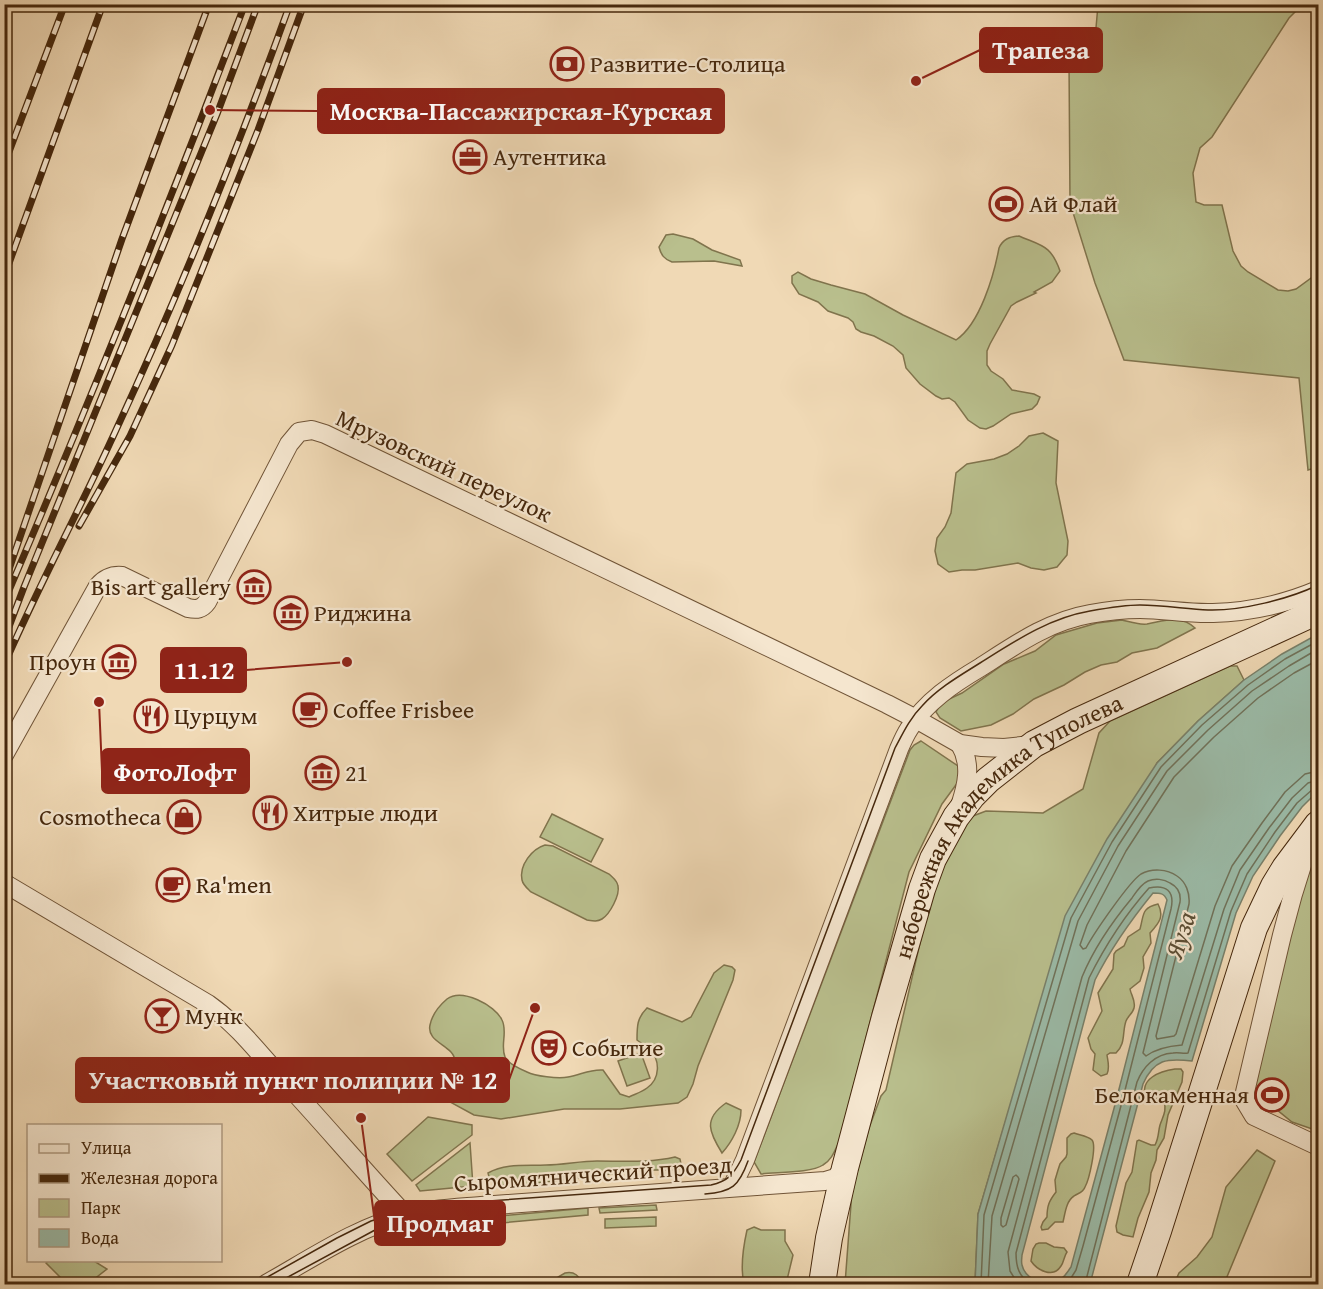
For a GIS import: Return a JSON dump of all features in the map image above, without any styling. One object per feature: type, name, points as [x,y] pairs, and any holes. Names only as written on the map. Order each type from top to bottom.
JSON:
[{"type":"main road","name":"набережная Академика Туполева","points":[[822,1284],[829,1238],[845,1168],[885,1017],[922,889],[933,859],[956,817],[988,780],[1034,744],[1078,721],[1318,611]]},
{"type":"main road","points":[[1140,1284],[1254,928],[1274,886],[1317,826]]},
{"type":"street","name":"Мрузовский переулок","points":[[4,755],[103,580],[116,575],[122,576],[188,608],[203,607],[289,444],[305,430],[325,434],[916,719],[960,744],[1004,748],[1034,744]]},
{"type":"street","points":[[732,1187],[745,1160],[899,749],[916,719],[937,697],[973,671],[1027,638],[1066,620],[1089,614],[1140,609],[1211,613],[1246,610],[1289,600],[1318,590]]},
{"type":"street","points":[[956,817],[967,780],[966,760],[960,744]]},
{"type":"street","points":[[1317,826],[1303,858],[1282,935],[1245,1092],[1245,1101],[1250,1112],[1262,1120],[1318,1146]]},
{"type":"street","points":[[4,883],[208,1004],[227,1018],[405,1215]]},
{"type":"street","points":[[1254,928],[1261,922],[1269,920],[1280,926],[1282,935]]},
{"type":"street","name":"Сыромятнический проезд","points":[[266,1284],[373,1226],[405,1215],[481,1206],[825,1181],[835,1178],[845,1168]]},
{"type":"street","name":"Сыромятнический проезд","points":[[798,1183],[819,1190],[837,1203]]},
{"type":"green space","points":[[1098,5],[1302,5],[1289,18],[1212,137],[1200,148],[1193,173],[1196,202],[1204,205],[1222,205],[1233,251],[1241,266],[1248,272],[1278,290],[1288,291],[1296,289],[1318,273],[1318,467],[1308,470],[1299,378],[1124,360],[1095,283],[1070,203],[1069,60],[1096,28]]},
{"type":"green space","points":[[673,234],[693,239],[712,250],[740,260],[742,266],[714,261],[669,261],[663,256],[659,247],[666,235]]},
{"type":"green space","points":[[1019,236],[1049,251],[1060,271],[1052,282],[1011,306],[987,351],[987,365],[1012,390],[1040,397],[1032,409],[1011,414],[986,429],[968,420],[955,402],[949,398],[942,399],[936,396],[920,384],[906,368],[903,355],[893,346],[861,332],[848,318],[828,311],[818,302],[799,294],[792,283],[792,276],[798,272],[811,279],[865,294],[956,340],[965,333],[979,311],[990,285],[1002,242]]},
{"type":"green space","points":[[1043,433],[1058,441],[1056,483],[1068,541],[1067,555],[1057,567],[1044,570],[1018,563],[949,572],[938,564],[935,551],[937,538],[951,513],[956,473],[967,464],[1007,454],[1029,436]]},
{"type":"green space","points":[[1122,620],[1144,624],[1178,620],[1195,628],[1157,648],[1132,653],[1117,662],[1101,665],[1085,672],[991,725],[961,731],[940,718],[936,712],[947,700],[962,693],[1004,664],[1035,651],[1056,635],[1097,623]]},
{"type":"green space","points":[[1230,666],[1237,666],[1244,680],[1198,721],[1157,763],[1017,1083],[978,1214],[975,1284],[845,1284],[852,1191],[869,1128],[881,1096],[886,1090],[933,887],[964,827],[973,816],[986,811],[1043,813],[1083,789],[1099,733],[1110,721]]},
{"type":"green space","points":[[921,741],[961,768],[961,778],[942,804],[909,872],[839,1142],[829,1160],[818,1168],[761,1174],[754,1162],[910,750]]},
{"type":"green space","points":[[552,814],[603,839],[591,862],[540,837]]},
{"type":"green space","points":[[545,845],[553,846],[609,874],[616,881],[618,890],[616,899],[602,919],[587,920],[531,892],[524,885],[522,869],[525,863],[531,854]]},
{"type":"green space","points":[[1318,845],[1318,1131],[1292,1122],[1270,1107],[1259,1096],[1255,1086],[1308,861]]},
{"type":"green space","points":[[1158,904],[1161,917],[1150,933],[1151,943],[1143,957],[1144,968],[1140,981],[1130,989],[1134,1003],[1133,1010],[1126,1021],[1123,1042],[1116,1053],[1107,1055],[1108,1072],[1101,1076],[1093,1070],[1095,1054],[1088,1038],[1102,1011],[1098,993],[1113,969],[1116,951],[1124,946],[1128,937],[1140,929],[1146,910]]},
{"type":"green space","points":[[724,965],[735,970],[733,980],[693,1084],[687,1097],[678,1103],[620,1109],[564,1109],[501,1119],[474,1115],[450,1102],[444,1096],[455,1061],[450,1051],[432,1036],[430,1025],[442,1004],[453,996],[478,1000],[498,1014],[504,1025],[505,1057],[518,1068],[535,1075],[558,1078],[603,1070],[620,1094],[629,1097],[647,1088],[657,1075],[656,1058],[637,1040],[641,1015],[647,1008],[682,1022],[691,1017],[714,973]]},
{"type":"green space","points":[[641,1053],[650,1078],[627,1086],[618,1061]]},
{"type":"green space","points":[[1181,1069],[1183,1072],[1182,1082],[1168,1115],[1164,1138],[1157,1150],[1149,1192],[1133,1237],[1123,1235],[1117,1232],[1116,1226],[1126,1183],[1132,1172],[1137,1141],[1155,1145],[1165,1111],[1164,1101],[1146,1097],[1145,1085],[1157,1074]]},
{"type":"green space","points":[[726,1103],[741,1110],[741,1116],[735,1133],[722,1153],[710,1126],[714,1115]]},
{"type":"green space","points":[[428,1117],[472,1125],[472,1135],[412,1181],[387,1154]]},
{"type":"green space","points":[[1074,1133],[1092,1140],[1093,1143],[1092,1163],[1087,1183],[1083,1191],[1069,1201],[1063,1222],[1055,1222],[1048,1229],[1042,1230],[1049,1204],[1056,1192],[1055,1180],[1058,1170],[1067,1154],[1067,1138]]},
{"type":"green space","points":[[470,1143],[473,1186],[420,1191],[416,1185]]},
{"type":"green space","points":[[1257,1150],[1275,1161],[1224,1284],[1174,1284],[1179,1273],[1197,1257],[1212,1237],[1226,1187]]},
{"type":"green space","points":[[675,1157],[680,1159],[681,1164],[676,1170],[644,1170],[514,1186],[501,1185],[489,1177],[488,1173],[516,1166],[591,1161],[646,1161]]},
{"type":"green space","points":[[656,1205],[657,1210],[600,1213],[599,1208]]},
{"type":"green space","points":[[588,1208],[588,1215],[424,1230],[423,1223]]},
{"type":"green space","points":[[656,1217],[656,1226],[605,1228],[605,1219]]},
{"type":"green space","points":[[754,1227],[761,1230],[785,1230],[785,1241],[793,1255],[786,1284],[744,1284],[742,1264],[744,1244],[747,1230]]},
{"type":"green space","points":[[1039,1243],[1064,1248],[1067,1252],[1058,1270],[1045,1272],[1031,1261],[1033,1249]]},
{"type":"green space","points":[[96,1262],[107,1269],[88,1284],[67,1284],[46,1263]]},
{"type":"green space","points":[[565,1273],[576,1275],[582,1284],[554,1284],[558,1277]]},
{"type":"water","name":"Яуза","points":[[1318,634],[1318,791],[1302,807],[1253,876],[1236,913],[1192,1061],[1162,1062],[1152,1069],[1143,1084],[1090,1284],[975,1284],[978,1214],[1065,916],[1107,839],[1157,763],[1198,721],[1244,680],[1282,654]],"holes":[[[1153,893],[1160,893],[1167,900],[1071,1267],[1063,1277],[1056,1281],[1038,1281],[1024,1271],[1022,1255],[1095,980],[1122,935]]]},
{"type":"tram line","points":[[255,1284],[371,1221],[406,1210],[461,1203],[711,1185],[722,1182],[741,1160],[895,748],[910,721],[928,699],[958,677],[1019,639],[1075,614],[1134,605],[1221,610],[1279,599],[1318,585]]},
{"type":"tram line","points":[[705,1194],[722,1192],[733,1186],[738,1182],[748,1161]]},
{"type":"tram line","points":[[275,1284],[375,1230],[408,1219],[450,1213]]},
{"type":"railway","points":[[4,165],[65,4]]},
{"type":"railway","points":[[4,277],[103,4]]},
{"type":"railway","points":[[5,581],[122,239],[209,4]]},
{"type":"railway","points":[[4,602],[128,304],[245,4]]},
{"type":"railway","points":[[4,640],[217,114],[258,4]]},
{"type":"railway","points":[[4,665],[163,325],[229,166],[290,4]]},
{"type":"railway","points":[[79,526],[130,436],[172,345],[258,130],[304,4]]},
{"type":"place","name":"Развитие-Столица","points":[[567,64]]},
{"type":"place","name":"Трапеза","points":[[916,81]]},
{"type":"place","name":"Москва-Пассажирская-Курская","points":[[210,110]]},
{"type":"place","name":"Аутентика","points":[[470,157]]},
{"type":"place","name":"Ай Флай","points":[[1006,204]]},
{"type":"place","name":"Bis art gallery","points":[[254,587]]},
{"type":"place","name":"Риджина","points":[[291,613]]},
{"type":"place","name":"Проун","points":[[119,662]]},
{"type":"place","name":"11.12","points":[[347,662]]},
{"type":"place","name":"ФотоЛофт","points":[[99,702]]},
{"type":"place","name":"Coffee Frisbee","points":[[310,710]]},
{"type":"place","name":"Цурцум","points":[[151,716]]},
{"type":"place","name":"21","points":[[322,773]]},
{"type":"place","name":"Хитрые люди","points":[[270,813]]},
{"type":"place","name":"Cosmotheca","points":[[184,817]]},
{"type":"place","name":"Ra'men","points":[[173,885]]},
{"type":"place","name":"Участковый пункт полиции № 12","points":[[535,1008]]},
{"type":"place","name":"Мунк","points":[[162,1016]]},
{"type":"place","name":"Событие","points":[[549,1048]]},
{"type":"place","name":"Белокаменная","points":[[1272,1095]]},
{"type":"place","name":"Продмаг","points":[[361,1118]]}]
